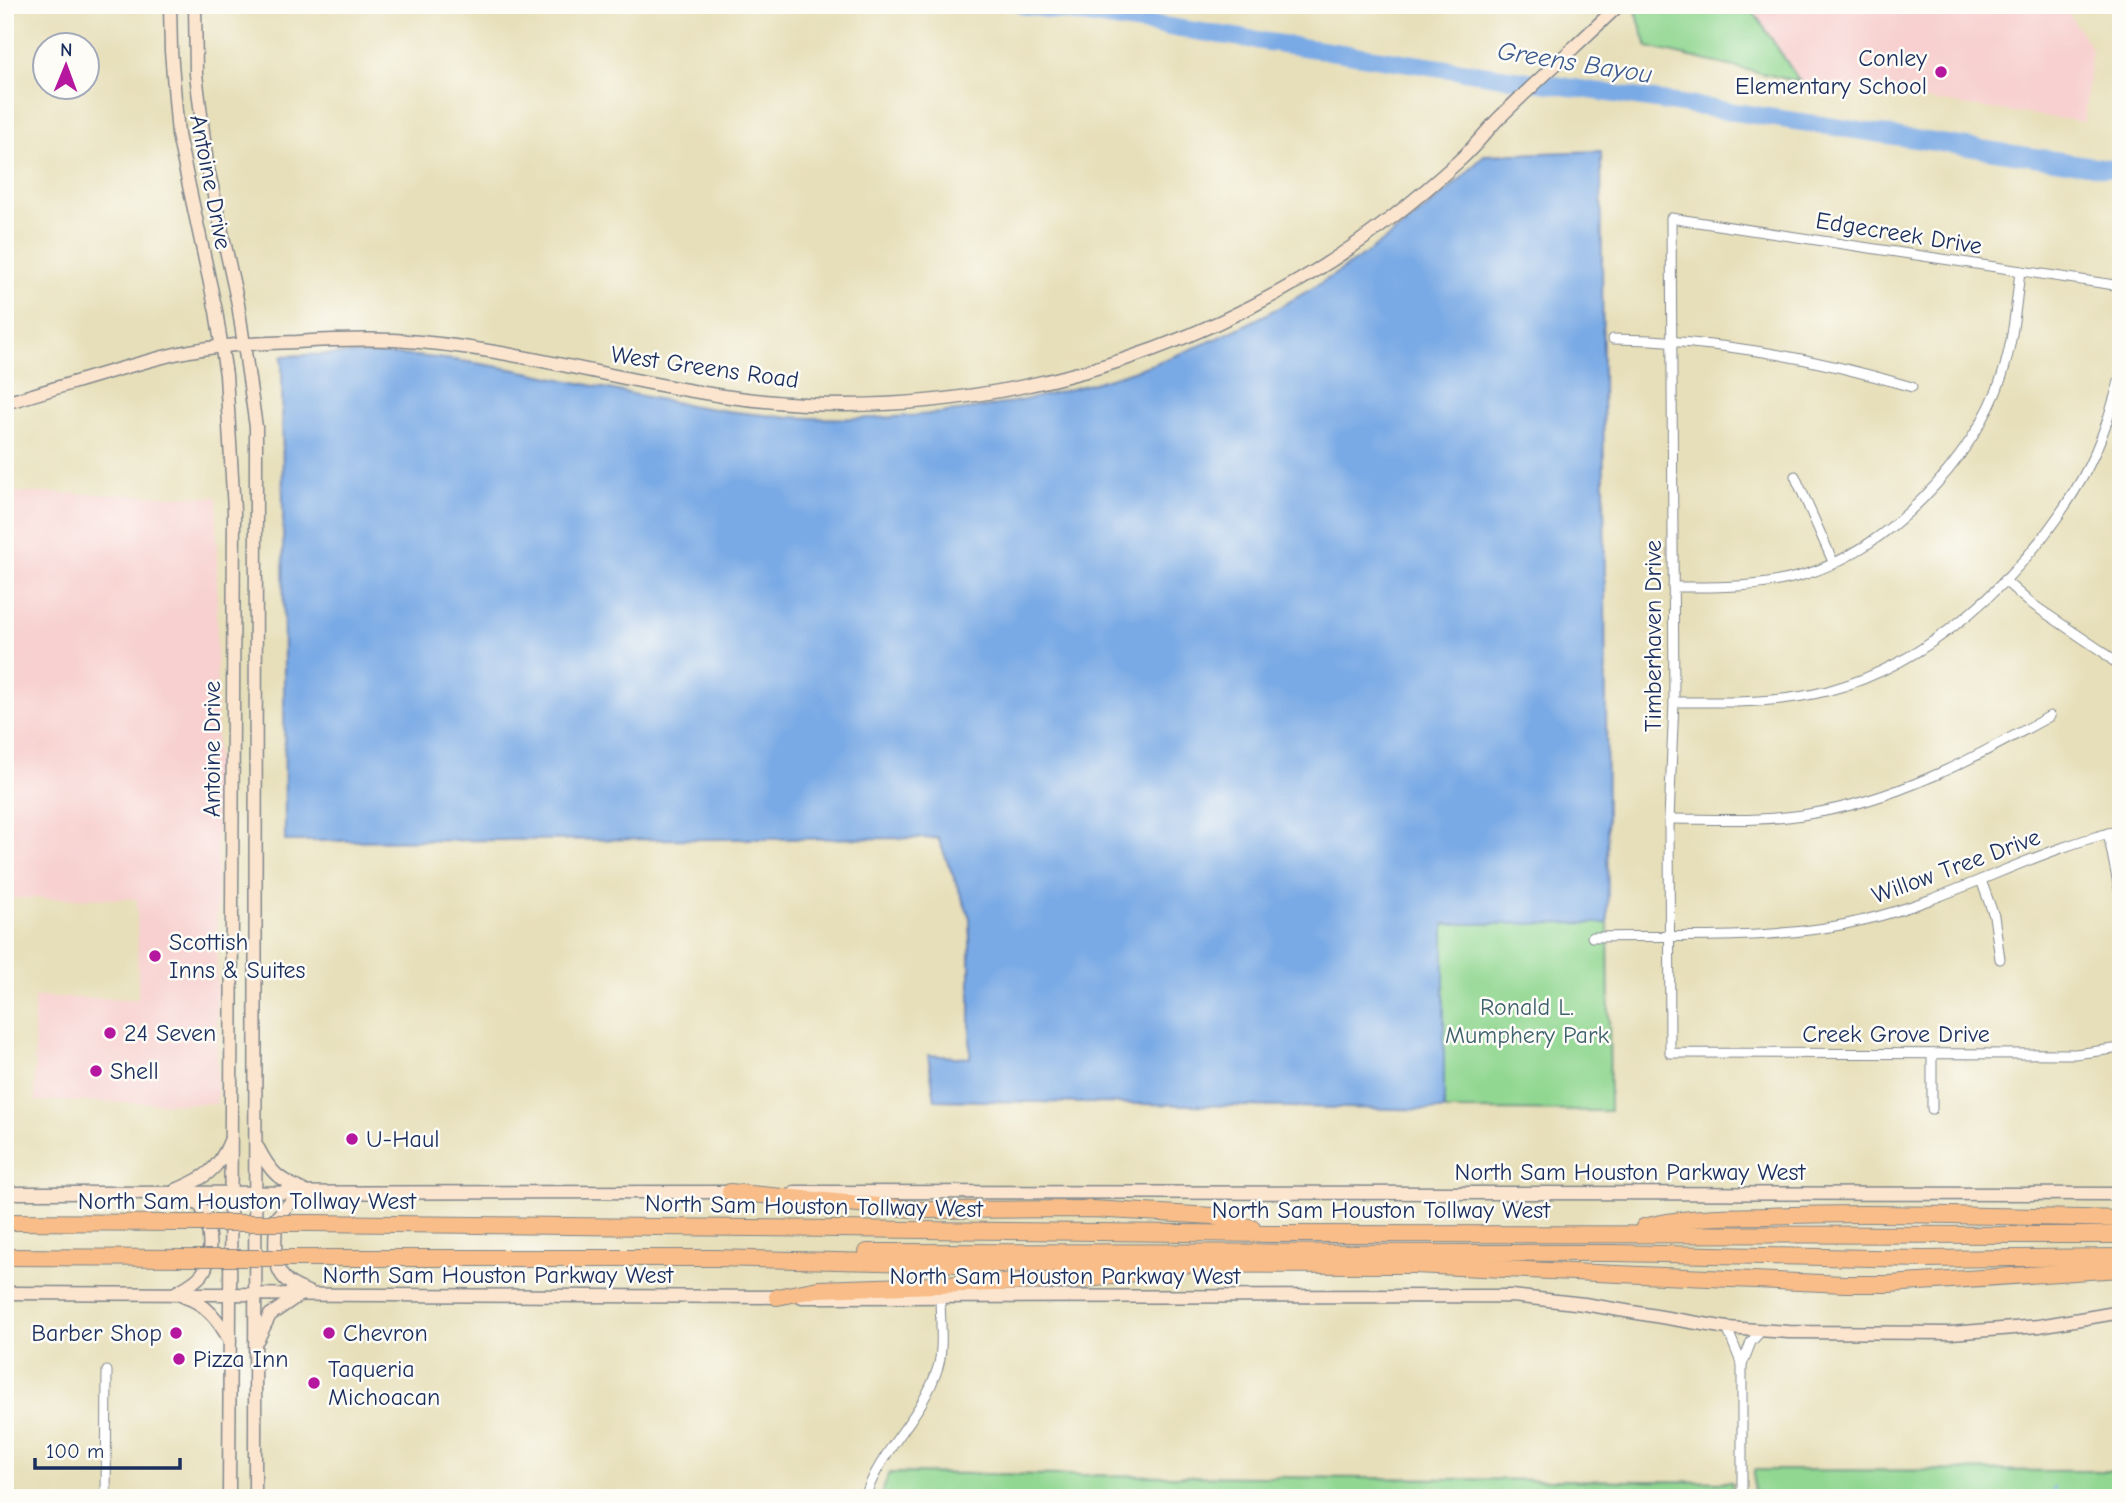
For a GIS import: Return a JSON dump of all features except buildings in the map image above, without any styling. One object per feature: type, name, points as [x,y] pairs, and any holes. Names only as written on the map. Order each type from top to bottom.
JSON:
[{"type":"highway","points":[[730,1192],[922,1210],[1093,1209],[1213,1216],[1270,1234]]},
{"type":"highway","name":"North Sam Houston Tollway West","points":[[1622,1233],[1656,1224],[1710,1218],[1798,1214],[1872,1213],[2121,1219]]},
{"type":"highway","name":"North Sam Houston Tollway West","points":[[5,1222],[1270,1234],[2121,1235]]},
{"type":"highway","name":"North Sam Houston Tollway West","points":[[715,1258],[769,1253],[957,1251],[1613,1253],[1923,1259],[2121,1257]]},
{"type":"highway","name":"North Sam Houston Tollway West","points":[[5,1257],[715,1258],[959,1264],[1412,1265],[1845,1284],[1889,1284],[2121,1269]]},
{"type":"highway","points":[[777,1297],[818,1289],[1082,1280],[1199,1264]]},
{"type":"main road","name":"Antoine Drive","points":[[170,5],[177,124],[222,346],[229,407],[234,511],[229,1498]]},
{"type":"main road","name":"Antoine Drive","points":[[195,5],[197,74],[207,164],[231,267],[256,428],[255,1498]]},
{"type":"main road","name":"West Greens Road","points":[[5,403],[173,355],[222,346],[361,339],[438,344],[680,389],[788,403],[900,403],[1024,386],[1072,375],[1144,353],[1225,319],[1280,291],[1342,253],[1417,198],[1619,5]]},
{"type":"main road","points":[[185,169],[207,164]]},
{"type":"main road","points":[[234,511],[256,511]]},
{"type":"main road","points":[[233,679],[256,678]]},
{"type":"main road","points":[[233,842],[256,843]]},
{"type":"main road","points":[[232,1009],[256,1009]]},
{"type":"main road","points":[[169,1193],[212,1171],[221,1162],[232,1136]]},
{"type":"main road","points":[[256,1143],[269,1170],[281,1180],[307,1193]]},
{"type":"main road","name":"North Sam Houston Parkway West","points":[[5,1193],[2121,1194]]},
{"type":"main road","points":[[169,1193],[200,1205],[209,1228],[207,1265],[204,1272],[174,1294]]},
{"type":"main road","points":[[255,1346],[270,1315],[307,1294],[282,1277],[276,1264],[276,1219],[289,1204],[307,1193]]},
{"type":"main road","name":"North Sam Houston Parkway West","points":[[5,1293],[777,1297],[1512,1296],[1584,1304],[1727,1328],[1951,1333],[2039,1326],[2121,1312]]},
{"type":"main road","points":[[174,1294],[197,1301],[208,1309],[230,1342]]},
{"type":"street","name":"Edgecreek Drive","points":[[1671,218],[2121,286]]},
{"type":"street","name":"Timberhaven Drive","points":[[1670,1053],[1669,819],[1674,702],[1671,218]]},
{"type":"street","points":[[1673,587],[1748,586],[1775,582],[1834,564],[1872,541],[1913,506],[1960,456],[1994,400],[2009,353],[2020,271]]},
{"type":"street","points":[[1613,340],[1672,340],[1816,360],[1912,387]]},
{"type":"street","points":[[1674,702],[1779,700],[1804,696],[1852,682],[1923,649],[1955,626],[2004,580],[2043,538],[2074,492],[2117,402],[2121,374]]},
{"type":"street","points":[[1795,476],[1834,564]]},
{"type":"street","points":[[2004,580],[2029,602],[2103,652],[2121,668]]},
{"type":"street","points":[[1669,819],[1780,818],[1858,803],[1951,768],[1990,750],[2050,716]]},
{"type":"street","name":"Willow Tree Drive","points":[[1592,937],[1761,933],[1834,926],[1917,906],[2058,849],[2121,830]]},
{"type":"street","points":[[2108,833],[2121,900]]},
{"type":"street","points":[[1981,880],[1994,916],[2000,959]]},
{"type":"street","name":"Creek Grove Drive","points":[[1670,1053],[2075,1054],[2121,1048]]},
{"type":"street","points":[[1932,1054],[1932,1109]]},
{"type":"street","points":[[865,1498],[882,1460],[906,1429],[928,1393],[939,1364],[940,1297]]},
{"type":"street","points":[[1727,1328],[1742,1365]]},
{"type":"street","points":[[1742,1498],[1742,1365],[1751,1342],[1762,1330]]},
{"type":"street","points":[[106,1498],[107,1371]]},
{"type":"shaded area","name":"Conley Elementary School","points":[[1749,5],[2063,5],[2092,49],[2084,122],[1800,82]]},
{"type":"shaded area","points":[[5,492],[217,497],[217,1104],[35,1101],[34,997],[138,999],[137,899],[5,898]]},
{"type":"green space","points":[[1634,5],[1749,5],[1800,82],[1647,47]]},
{"type":"green space","name":"Ronald L. Mumphery Park","points":[[1443,923],[1608,923],[1610,1111],[1444,1110]]},
{"type":"green space","points":[[1754,1470],[2121,1471],[2121,1498],[1753,1498]]},
{"type":"green space","points":[[889,1473],[1732,1482],[1732,1498],[880,1498]]},
{"type":"water","points":[[1601,151],[1608,923],[1444,924],[1444,1110],[935,1100],[928,1055],[970,1058],[970,918],[938,838],[285,841],[282,356],[379,354],[436,358],[509,369],[727,411],[812,418],[897,417],[981,408],[1064,391],[1145,367],[1224,335],[1299,296],[1371,250],[1445,193],[1484,155]]},
{"type":"waterway","name":"Greens Bayou","points":[[1022,5],[2121,170]]},
{"type":"waterway","points":[[2054,1487],[2054,1498]]},
{"type":"place","name":"Conley Elementary School","points":[[1941,72]]},
{"type":"place","name":"Scottish Inns & Suites","points":[[155,956]]},
{"type":"place","name":"24 Seven","points":[[110,1033]]},
{"type":"place","name":"Shell","points":[[96,1071]]},
{"type":"place","name":"U-Haul","points":[[352,1139]]},
{"type":"place","name":"Barber Shop","points":[[176,1333]]},
{"type":"place","name":"Chevron","points":[[329,1333]]},
{"type":"place","name":"Pizza Inn","points":[[179,1359]]},
{"type":"place","name":"Taqueria Michoacan","points":[[314,1383]]}]
